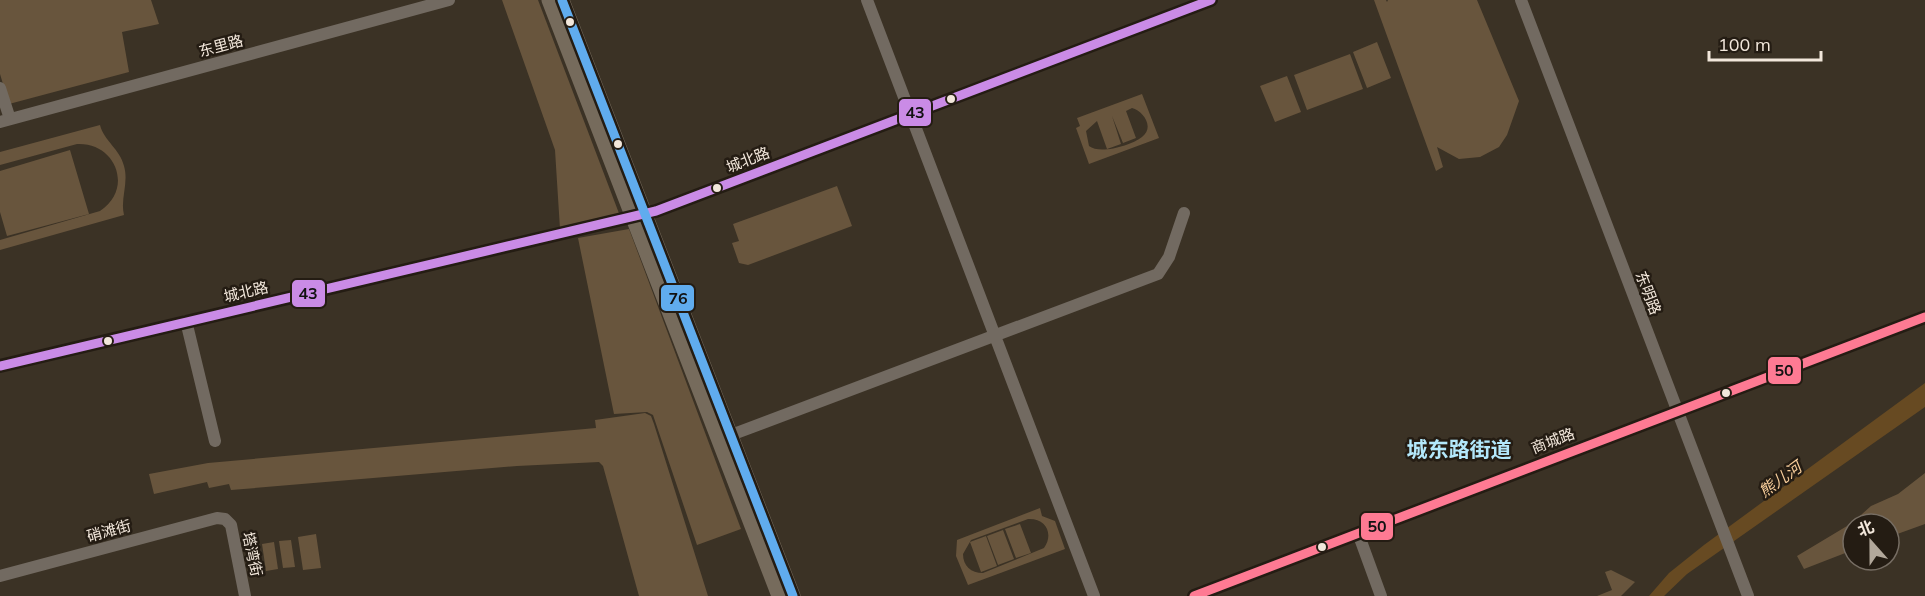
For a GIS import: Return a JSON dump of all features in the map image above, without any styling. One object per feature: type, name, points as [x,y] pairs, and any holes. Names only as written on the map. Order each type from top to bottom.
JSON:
[{"type":"main road","points":[[549,0],[730,435],[793,596]]},
{"type":"main road","points":[[562,0],[779,596]]},
{"type":"street","name":"东里路","points":[[5,120],[449,0]]},
{"type":"street","points":[[867,0],[1094,596]]},
{"type":"street","name":"城北路","points":[[0,366],[639,216],[1211,0]]},
{"type":"street","name":"东明路","points":[[1521,0],[1748,596]]},
{"type":"street","points":[[0,88],[5,120]]},
{"type":"street","points":[[730,435],[1158,274],[1169,257],[1184,213]]},
{"type":"street","name":"商城路","points":[[1194,596],[1925,317]]},
{"type":"street","points":[[186,321],[214,441]]},
{"type":"street","name":"硝滩街","points":[[0,576],[217,518],[225,519]]},
{"type":"street","name":"塔湾街","points":[[225,519],[231,525],[245,596]]},
{"type":"street","points":[[1358,532],[1381,596]]},
{"type":"shaded area","points":[[0,0],[151,0],[159,24],[122,32],[129,72],[9,104],[0,74]]},
{"type":"shaded area","points":[[502,0],[538,0],[620,216],[560,229],[555,150]]},
{"type":"shaded area","points":[[1374,0],[1386,0],[1387,2],[1388,0],[1477,0],[1519,101],[1507,135],[1499,147],[1480,157],[1459,159],[1437,147],[1443,167],[1436,171]]},
{"type":"shaded area","points":[[1377,42],[1391,78],[1367,88],[1353,52]]},
{"type":"shaded area","points":[[1350,54],[1363,89],[1307,110],[1294,75]]},
{"type":"shaded area","points":[[1287,76],[1301,112],[1275,122],[1260,86]]},
{"type":"shaded area","points":[[1142,94],[1159,138],[1089,164],[1076,128],[1080,126],[1077,118]],"holes":[[[1132,108],[1140,112],[1147,124],[1146,133],[1142,137],[1116,148],[1101,150],[1089,146],[1086,131],[1097,121],[1107,149],[1121,144],[1112,116],[1123,143],[1136,138],[1126,111]]]},
{"type":"shaded area","points":[[100,125],[124,166],[126,179],[124,215],[0,250],[0,240],[100,211],[110,202],[116,191],[118,180],[116,168],[110,159],[91,145],[77,144],[0,165],[0,152]]},
{"type":"shaded area","points":[[70,150],[89,214],[7,236],[0,212],[0,171]]},
{"type":"shaded area","points":[[837,186],[852,226],[748,265],[739,263],[732,243],[739,241],[733,224]]},
{"type":"shaded area","points":[[629,229],[741,529],[697,545],[653,415],[647,412],[614,414],[578,238]]},
{"type":"shaded area","points":[[1925,383],[1925,407],[1687,574],[1664,596],[1649,596],[1669,573],[1704,545]]},
{"type":"shaded area","points":[[645,413],[651,416],[654,424],[708,596],[639,596],[603,466],[599,462],[517,466],[231,490],[229,484],[209,488],[207,482],[154,494],[149,474],[208,463],[596,428],[595,420]]},
{"type":"shaded area","points":[[1925,473],[1925,524],[1901,533],[1901,512],[1864,512],[1871,506],[1898,494]]},
{"type":"shaded area","points":[[1040,508],[1042,516],[1055,521],[1065,549],[968,585],[956,556],[957,540]],"holes":[[[1028,519],[1044,524],[1048,532],[1044,548],[983,573],[975,572],[966,565],[963,554],[971,540]]]},
{"type":"shaded area","points":[[1020,524],[1031,553],[1016,558],[1005,529]]},
{"type":"shaded area","points":[[1003,530],[1014,559],[998,565],[987,536]]},
{"type":"shaded area","points":[[1841,530],[1841,555],[1804,569],[1797,556]]},
{"type":"shaded area","points":[[316,534],[321,568],[303,570],[298,537]]},
{"type":"shaded area","points":[[986,536],[997,566],[981,572],[970,542]]},
{"type":"shaded area","points":[[291,540],[295,567],[283,568],[279,541]]},
{"type":"shaded area","points":[[274,542],[278,569],[266,571],[262,544]]},
{"type":"shaded area","points":[[1611,570],[1635,582],[1621,596],[1597,596],[1612,590],[1605,572]]},
{"type":"transit line","name":"76","points":[[562,0],[793,596]]},
{"type":"transit line","name":"43","points":[[0,366],[656,211],[1211,0]]},
{"type":"transit line","name":"50","points":[[1194,596],[1925,317]]},
{"type":"district","name":"城东路街道","points":[[1459,450]]},
{"type":"water label","name":"熊儿河","points":[[1780,479]]}]
